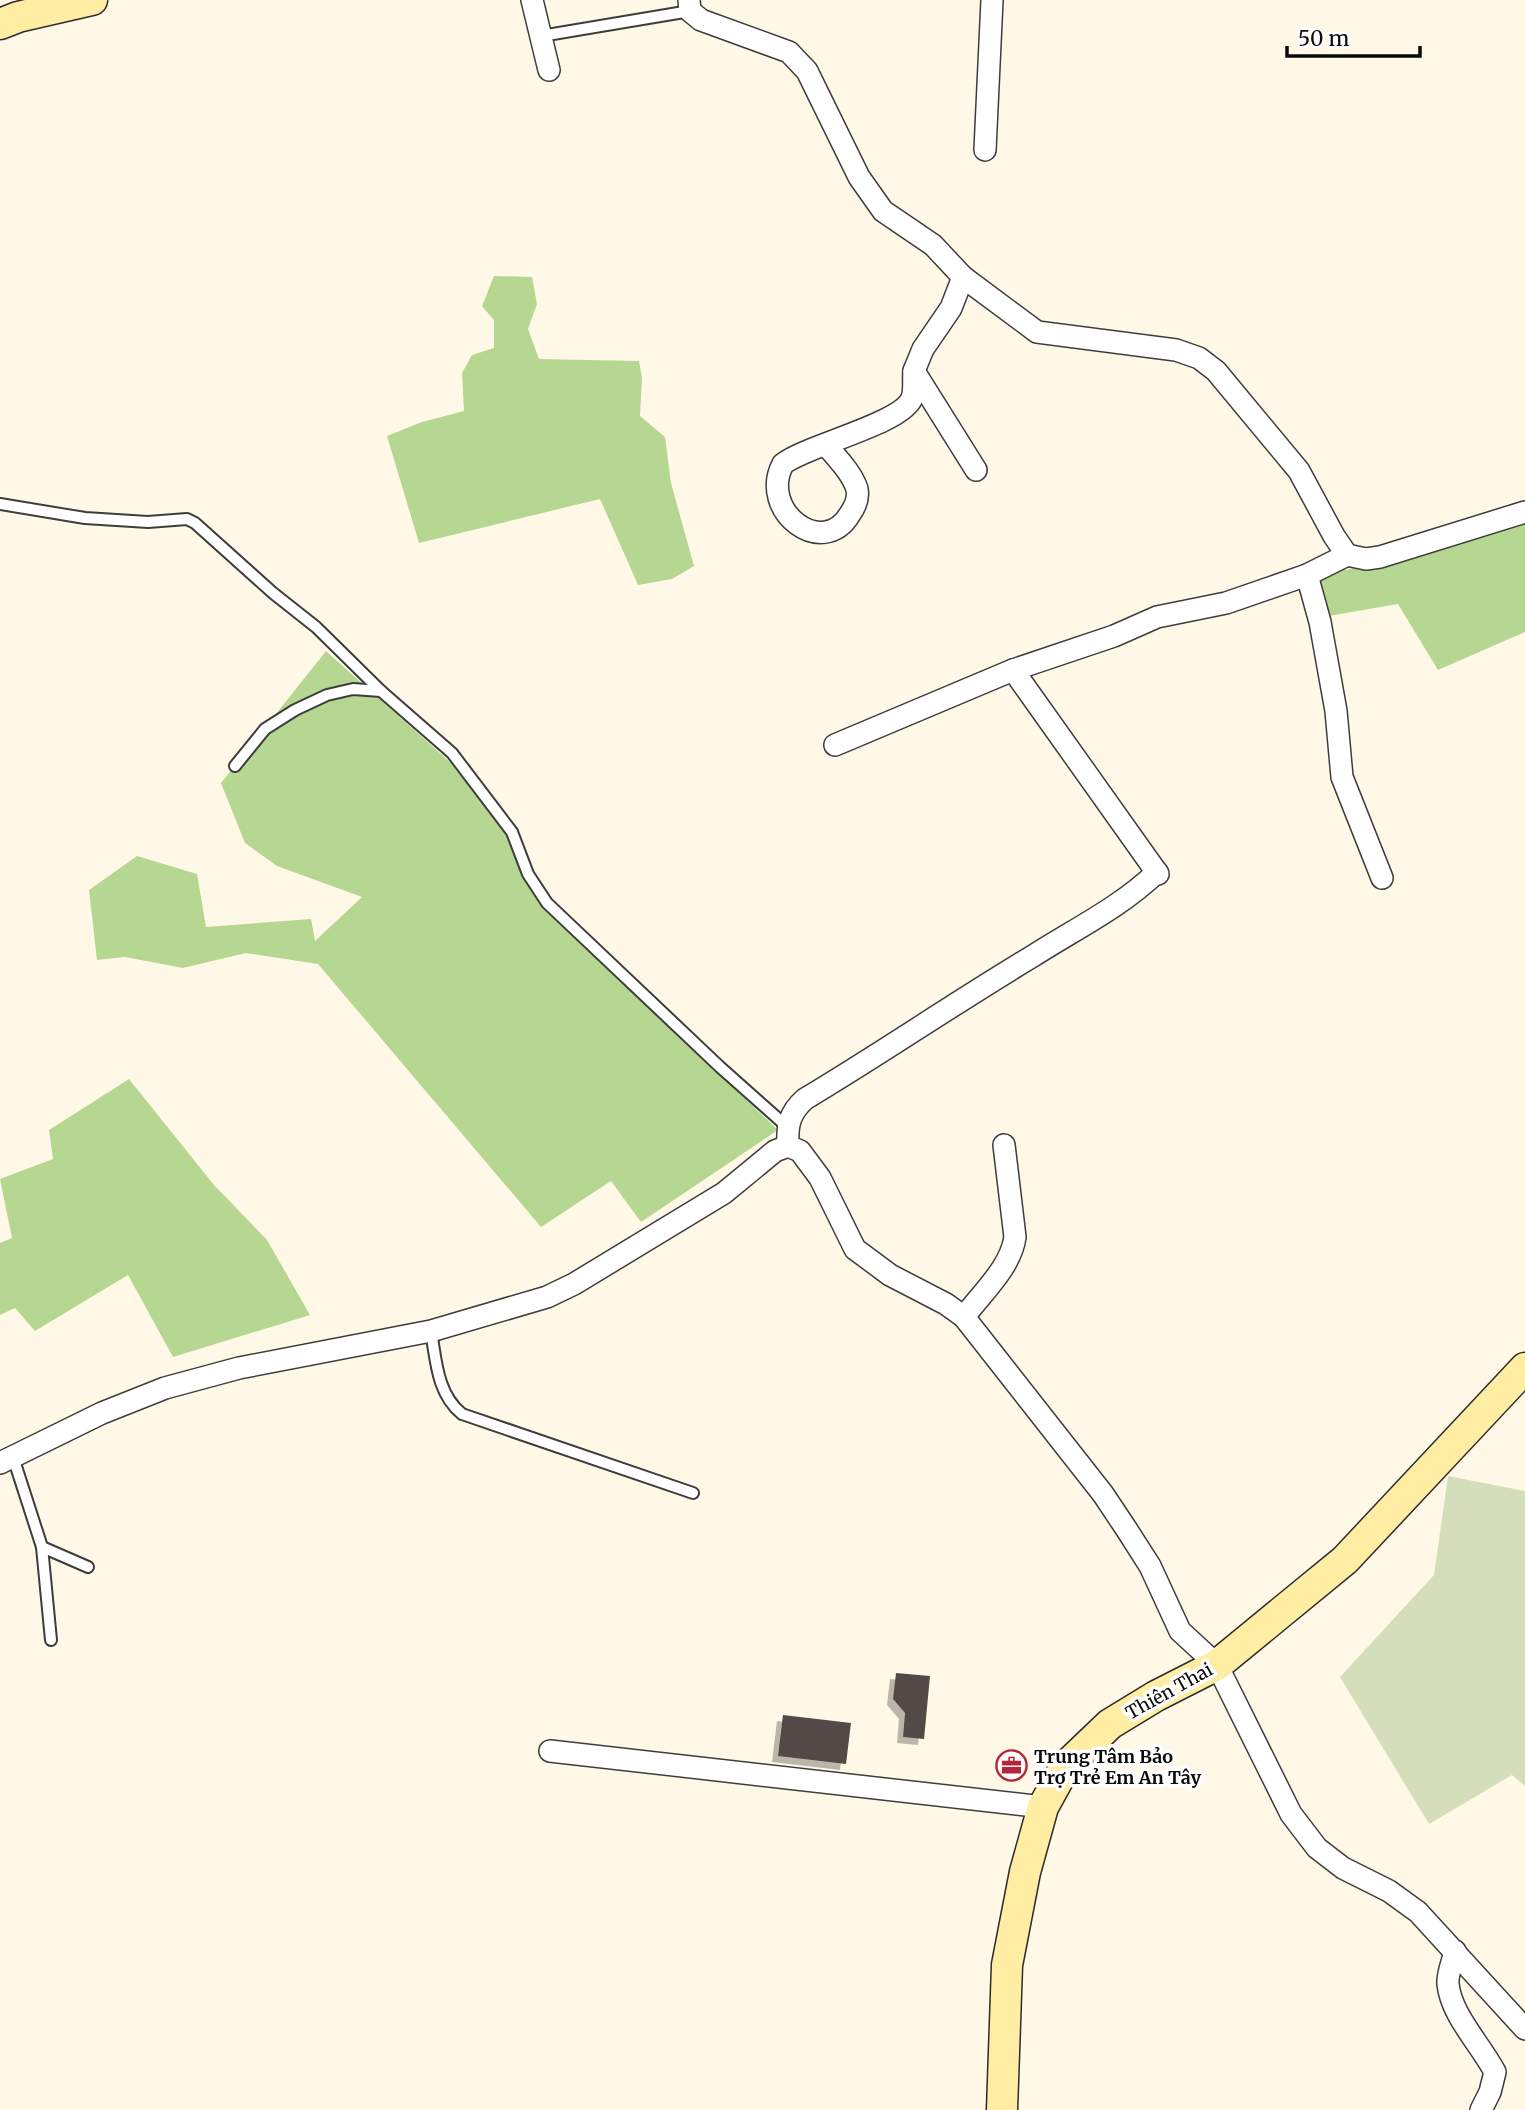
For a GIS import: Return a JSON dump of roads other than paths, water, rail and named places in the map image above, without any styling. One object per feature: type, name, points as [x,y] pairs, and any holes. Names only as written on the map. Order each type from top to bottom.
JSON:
[{"type":"street","points":[[0,24],[18,17],[92,0]]},
{"type":"street","points":[[532,0],[549,70]]},
{"type":"street","points":[[985,150],[992,0]]},
{"type":"street","points":[[689,5],[701,20],[789,52],[807,71],[859,177],[883,211],[933,245],[963,277],[1037,332],[1176,350],[1199,358],[1216,371],[1299,471],[1347,555]]},
{"type":"street","points":[[826,445],[901,411],[912,398],[914,371],[923,349],[951,309],[963,277]]},
{"type":"street","points":[[914,371],[976,470]]},
{"type":"street","points":[[835,745],[1013,670],[1114,636],[1157,617],[1226,603],[1307,575],[1347,555],[1366,559],[1380,557],[1525,512]]},
{"type":"street","points":[[1307,575],[1320,622],[1336,711],[1342,777],[1382,878]]},
{"type":"street","points":[[7,1460],[102,1413],[165,1388],[239,1368],[431,1331],[547,1297],[574,1284],[724,1193],[788,1139],[794,1109],[805,1099],[1139,890],[1158,873],[1013,670]]},
{"type":"street","points":[[788,1139],[820,1178],[855,1249],[890,1275],[946,1304],[964,1317],[1103,1494],[1150,1566],[1180,1631],[1217,1665],[1291,1814],[1317,1848],[1343,1868],[1408,1903],[1525,2029]]},
{"type":"street","points":[[964,1317],[1013,1249],[1015,1237],[1004,1144]]},
{"type":"street","name":"Thiên Thai","points":[[1002,2110],[1007,1965],[1025,1872],[1044,1807],[1065,1767],[1111,1724],[1156,1696],[1217,1665],[1345,1560],[1525,1368]]},
{"type":"street","points":[[550,1751],[1044,1807]]},
{"type":"street","points":[[1455,1951],[1448,1983],[1462,2022],[1484,2051],[1495,2072],[1490,2092],[1481,2110]]},
{"type":"lane","points":[[541,36],[689,5]]},
{"type":"lane","points":[[0,504],[85,518],[148,522],[187,519],[195,523],[273,593],[316,627],[381,691],[452,753],[512,832],[528,874],[547,903],[783,1123],[788,1139]]},
{"type":"lane","points":[[235,766],[265,729],[295,710],[327,695],[353,689],[381,691]]},
{"type":"lane","points":[[431,1331],[442,1389],[451,1405],[462,1414],[693,1493]]},
{"type":"lane","points":[[7,1460],[42,1547],[51,1640]]},
{"type":"lane","points":[[42,1547],[88,1567]]},
{"type":"place","name":"Trung Tâm Bảo Trợ Trẻ Em An Tây","points":[[1011,1766]]}]
